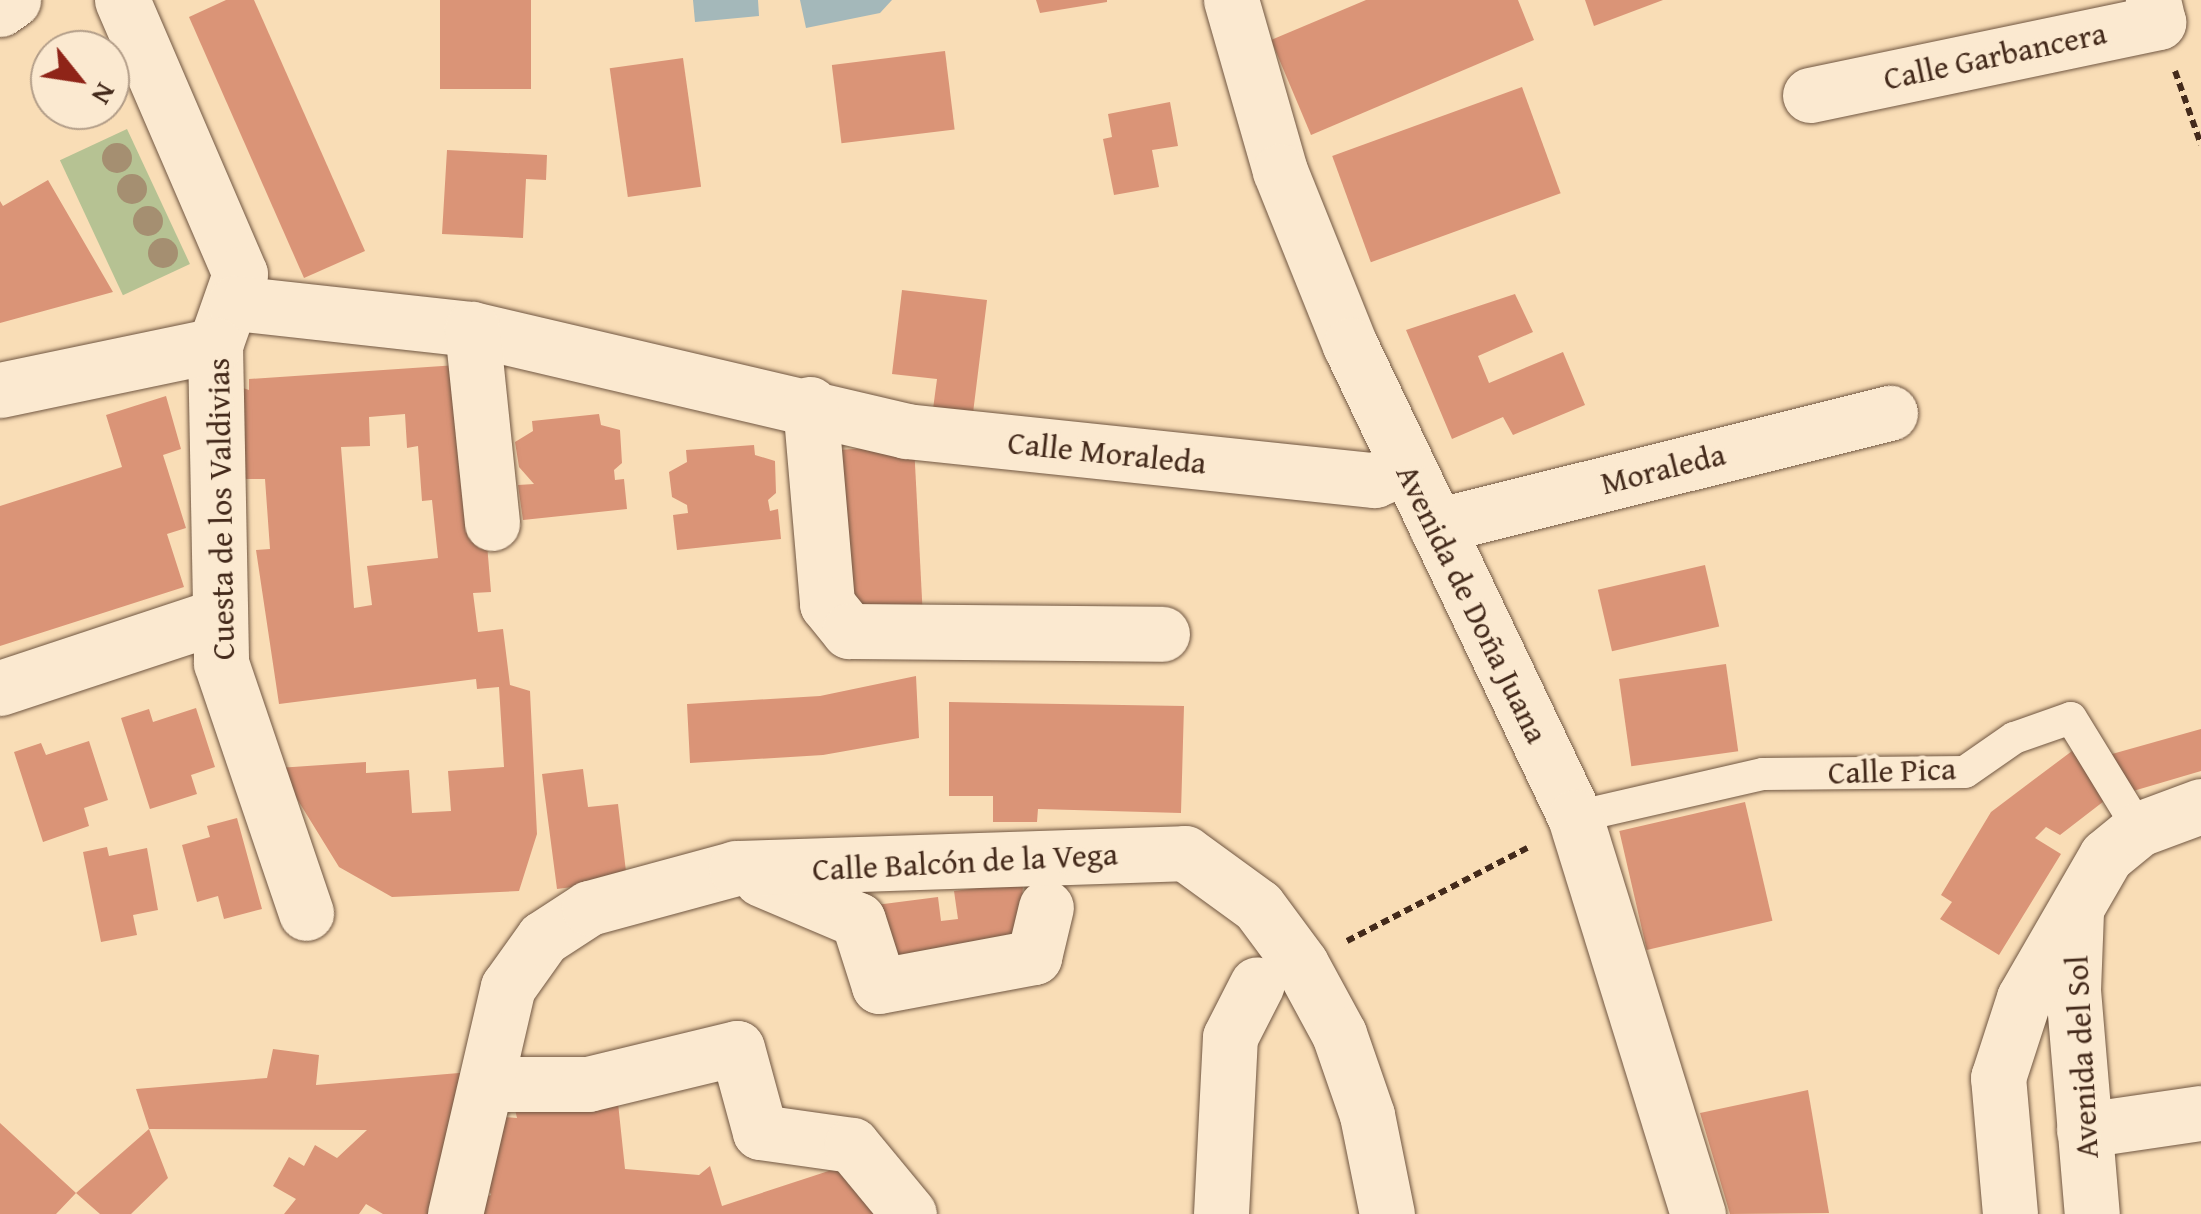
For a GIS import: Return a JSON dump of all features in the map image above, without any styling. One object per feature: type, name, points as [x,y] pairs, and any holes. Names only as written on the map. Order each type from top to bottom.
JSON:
[{"type":"street","points":[[0,9],[14,0]]},
{"type":"street","name":"Cuesta de los Valdivias","points":[[122,0],[240,274],[225,324],[218,616],[221,663],[306,912]]},
{"type":"street","name":"Avenida de Doña Juana","points":[[1231,0],[1280,172],[1406,467],[1436,526],[1556,830],[1698,1214]]},
{"type":"street","name":"Calle Garbancera","points":[[1810,95],[2156,11]]},
{"type":"street","name":"Calle Moraleda","points":[[0,390],[225,324],[472,328],[810,404],[906,431],[1374,480],[1406,467]]},
{"type":"street","points":[[472,328],[492,523]]},
{"type":"street","points":[[810,404],[827,604],[849,631],[1162,634]]},
{"type":"street","name":"Moraleda","points":[[1436,526],[1890,413]]},
{"type":"street","points":[[0,688],[218,616]]},
{"type":"street","points":[[2010,1214],[1998,1078],[2024,998],[2077,899],[2106,856],[2139,829],[2201,806]]},
{"type":"street","name":"Calle Balcón de la Vega","points":[[455,1214],[491,1084],[508,987],[543,938],[589,908],[736,868],[1185,853],[1258,906],[1279,974],[1339,1034],[1368,1115],[1387,1214]]},
{"type":"street","name":"Calle Balcón de la Vega","points":[[736,868],[858,920],[879,986],[1034,957],[1046,907]]},
{"type":"street","name":"Avenida del Sol","points":[[2077,899],[2073,990],[2092,1214]]},
{"type":"street","points":[[1221,1214],[1230,1037],[1279,974]]},
{"type":"street","points":[[491,1084],[588,1084],[737,1048],[760,1132],[852,1146],[909,1214]]},
{"type":"street","points":[[2084,1130],[2201,1113]]},
{"type":"lane","name":"Calle Pica","points":[[1556,830],[1763,774],[1965,772],[2014,738],[2071,718],[2139,829]]},
{"type":"path","points":[[2156,11],[2201,145]]},
{"type":"path","points":[[1279,974],[1556,830]]},
{"type":"green space","points":[[127,130],[190,264],[123,295],[60,160]]},
{"type":"shaded area","points":[[693,0],[758,0],[759,16],[695,22]]},
{"type":"shaded area","points":[[800,0],[892,0],[880,13],[806,28]]},
{"type":"building","points":[[226,0],[254,0],[365,251],[304,278],[189,17]]},
{"type":"building","points":[[440,0],[531,0],[531,89],[440,89]]},
{"type":"building","points":[[1036,0],[1107,0],[1107,2],[1040,13]]},
{"type":"building","points":[[1366,0],[1518,0],[1534,40],[1311,135],[1271,40]]},
{"type":"building","points":[[1585,0],[1663,0],[1594,26]]},
{"type":"building","points":[[945,51],[955,129],[841,143],[832,65]]},
{"type":"building","points":[[683,58],[701,187],[628,197],[610,68]]},
{"type":"building","points":[[1522,87],[1561,193],[1371,262],[1332,156]]},
{"type":"building","points":[[1170,102],[1178,146],[1152,150],[1159,187],[1114,195],[1103,139],[1112,137],[1108,114]]},
{"type":"building","points":[[447,150],[547,155],[546,180],[526,179],[523,238],[442,234]]},
{"type":"building","points":[[48,180],[113,292],[0,323],[0,201],[3,206]]},
{"type":"building","points":[[902,290],[987,300],[973,413],[933,409],[937,379],[892,374]]},
{"type":"building","points":[[1515,294],[1533,332],[1478,356],[1489,383],[1563,352],[1585,405],[1513,435],[1503,417],[1452,439],[1406,330]]},
{"type":"building","points":[[472,364],[491,592],[473,593],[478,632],[503,629],[510,685],[530,691],[537,834],[519,891],[392,897],[339,867],[278,768],[366,762],[366,773],[409,770],[412,813],[451,811],[448,771],[504,767],[499,687],[477,689],[476,679],[279,704],[256,550],[270,549],[265,479],[244,479],[240,387],[249,390],[249,379]],"holes":[[[405,414],[407,448],[418,446],[422,501],[432,500],[438,558],[367,566],[372,605],[354,608],[341,447],[370,446],[369,417]]]},
{"type":"building","points":[[166,396],[181,449],[163,455],[186,528],[167,534],[184,587],[0,646],[0,506],[122,467],[106,415]]},
{"type":"building","points":[[599,414],[601,425],[620,430],[622,463],[614,470],[615,480],[624,479],[627,509],[523,520],[518,485],[534,484],[519,467],[515,442],[533,431],[532,421]]},
{"type":"building","points":[[754,445],[755,455],[775,461],[776,493],[768,500],[770,511],[778,509],[781,539],[677,550],[673,515],[688,513],[687,505],[672,497],[669,472],[687,462],[686,450]]},
{"type":"building","points":[[914,445],[923,618],[865,621],[846,593],[838,450]]},
{"type":"building","points":[[1705,565],[1719,626],[1612,651],[1598,590]]},
{"type":"building","points":[[1726,664],[1738,751],[1631,766],[1619,679]]},
{"type":"building","points":[[916,676],[919,738],[823,755],[690,763],[687,704],[820,696]]},
{"type":"building","points":[[949,702],[1184,706],[1181,813],[1038,809],[1037,822],[993,822],[993,796],[949,796]]},
{"type":"building","points":[[196,708],[215,767],[191,775],[197,794],[150,809],[121,718],[149,709],[153,722]]},
{"type":"building","points":[[2201,729],[2201,771],[2123,794],[2112,754]]},
{"type":"building","points":[[89,741],[108,800],[84,808],[89,826],[43,842],[14,752],[41,743],[46,755]]},
{"type":"building","points":[[2072,751],[2108,798],[2060,835],[2046,827],[2035,838],[2061,854],[1999,955],[1940,919],[1952,902],[1941,895],[1991,812]]},
{"type":"building","points":[[583,769],[588,807],[618,804],[627,880],[557,889],[542,774]]},
{"type":"building","points":[[1745,802],[1772,921],[1647,950],[1619,831]]},
{"type":"building","points":[[237,818],[262,909],[224,919],[218,896],[197,902],[182,845],[210,837],[207,826]]},
{"type":"building","points":[[107,847],[109,856],[147,848],[158,910],[133,915],[137,935],[101,942],[83,852]]},
{"type":"building","points":[[1023,882],[1020,955],[884,978],[868,906],[938,897],[941,921],[958,919],[954,891]]},
{"type":"building","points":[[273,1049],[319,1055],[316,1085],[471,1072],[432,1214],[383,1214],[366,1204],[359,1214],[284,1214],[296,1199],[273,1186],[289,1157],[304,1166],[315,1145],[337,1158],[367,1130],[149,1129],[136,1089],[267,1078]]},
{"type":"building","points":[[616,1084],[625,1169],[699,1175],[710,1166],[722,1206],[853,1163],[878,1214],[473,1214],[469,1203],[491,1195],[485,1179],[492,1116],[517,1118],[514,1105]]},
{"type":"building","points":[[1808,1090],[1829,1213],[1730,1214],[1700,1113]]},
{"type":"building","points":[[0,1123],[76,1193],[56,1214],[0,1214]]},
{"type":"building","points":[[149,1129],[168,1178],[131,1214],[100,1214],[76,1193]]}]
